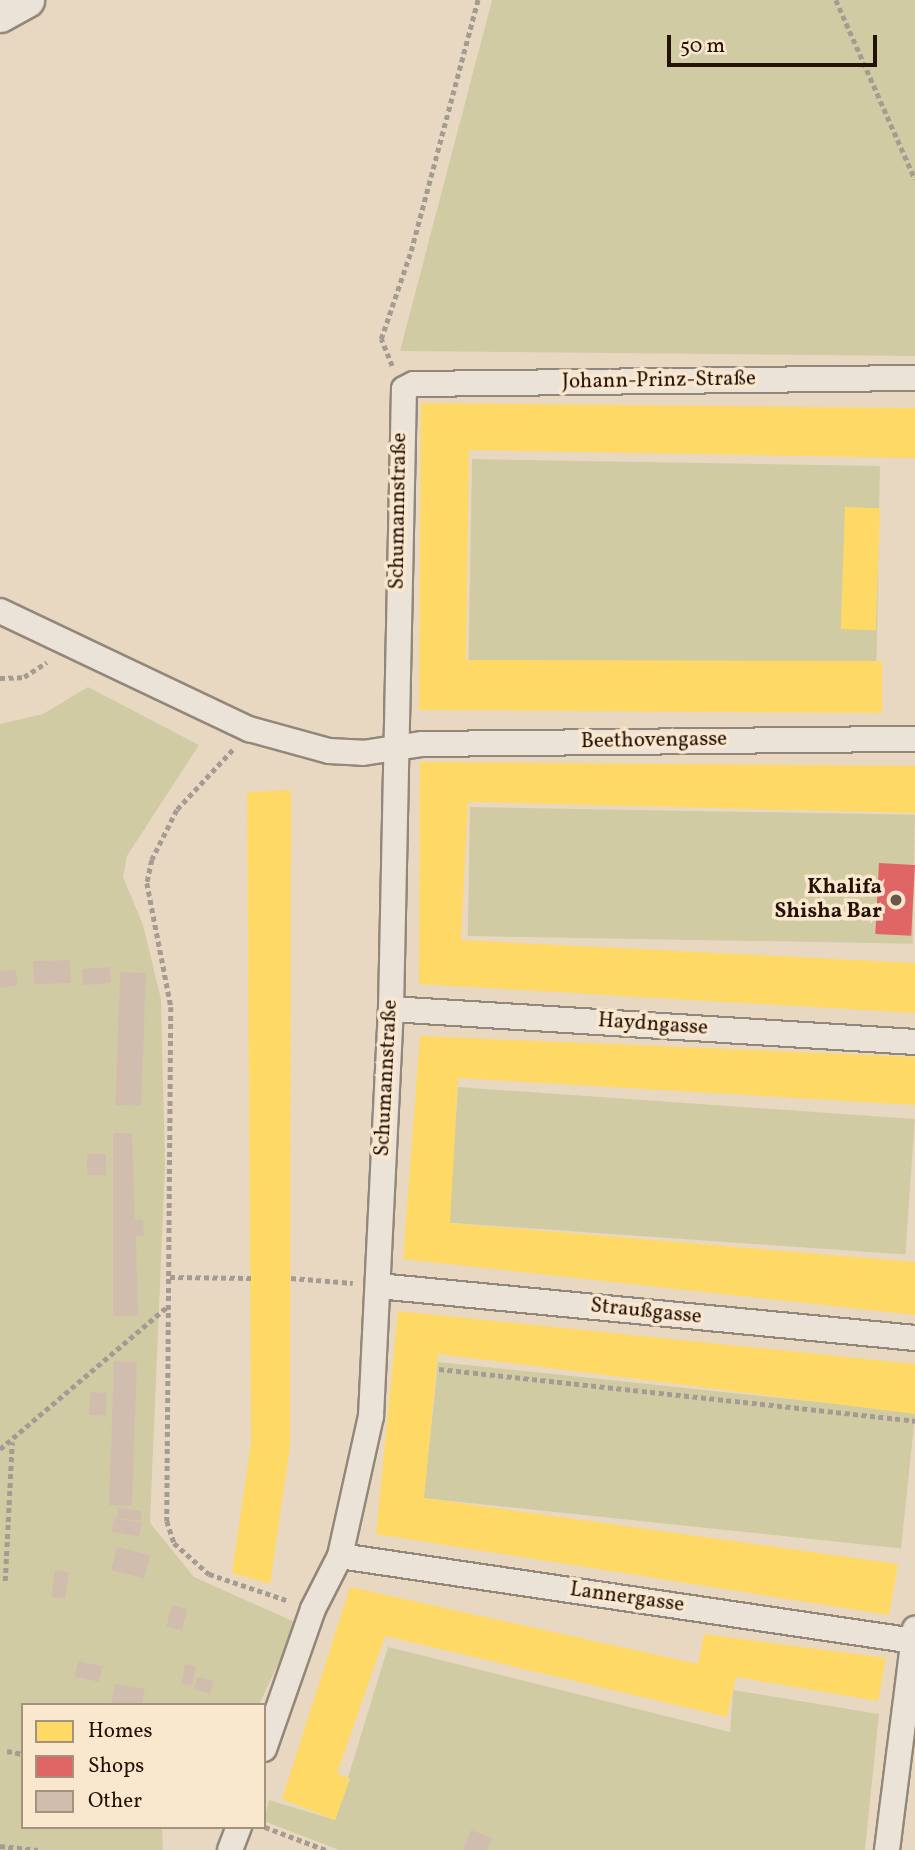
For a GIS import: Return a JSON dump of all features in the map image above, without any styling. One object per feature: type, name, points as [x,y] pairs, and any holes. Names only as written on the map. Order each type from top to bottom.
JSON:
[{"type":"main road","points":[[0,15],[27,0]]},
{"type":"street","name":"Johann-Prinz-Straße","points":[[404,389],[414,384],[915,379]]},
{"type":"street","name":"Schumannstraße","points":[[266,1743],[313,1609],[341,1556],[367,1448],[391,1009],[394,748],[404,389]]},
{"type":"street","name":"Beethovengasse","points":[[0,611],[249,729],[329,751],[422,744],[915,739]]},
{"type":"street","name":"Haydngasse","points":[[391,1009],[915,1042]]},
{"type":"street","name":"Straußgasse","points":[[377,1286],[915,1338]]},
{"type":"street","name":"Lannergasse","points":[[341,1556],[914,1635]]},
{"type":"street","points":[[887,1850],[905,1786],[914,1635]]},
{"type":"street","points":[[230,1850],[238,1829]]},
{"type":"path","points":[[404,389],[381,339],[411,251],[478,0]]},
{"type":"path","points":[[836,0],[915,178]]},
{"type":"path","points":[[0,678],[23,677],[74,645]]},
{"type":"path","points":[[249,729],[177,810],[152,860],[147,883],[172,1007],[167,1521],[174,1543],[209,1574],[313,1609]]},
{"type":"path","points":[[170,1277],[251,1279]]},
{"type":"path","points":[[291,1278],[377,1286]]},
{"type":"path","points":[[0,1449],[167,1307]]},
{"type":"path","points":[[439,1369],[692,1397],[860,1412],[915,1421]]},
{"type":"path","points":[[593,1378],[593,1386]]},
{"type":"path","points":[[692,1388],[692,1397]]},
{"type":"path","points":[[5,1581],[12,1441]]},
{"type":"path","points":[[7,1751],[21,1754]]},
{"type":"path","points":[[266,1828],[326,1850]]},
{"type":"path","points":[[0,1846],[38,1850]]},
{"type":"shaded area","points":[[492,0],[915,0],[915,356],[400,351]]},
{"type":"shaded area","points":[[472,459],[880,466],[876,667],[468,660]]},
{"type":"shaded area","points":[[88,687],[199,745],[127,856],[123,877],[143,925],[161,999],[165,1165],[150,1523],[194,1577],[297,1623],[260,1703],[21,1703],[21,1829],[162,1829],[163,1850],[0,1850],[0,724],[43,714]]},
{"type":"shaded area","points":[[470,807],[915,815],[913,944],[468,936]]},
{"type":"shaded area","points":[[458,1087],[915,1119],[905,1255],[449,1223]]},
{"type":"shaded area","points":[[438,1362],[915,1412],[901,1548],[424,1498]]},
{"type":"shaded area","points":[[388,1647],[730,1732],[733,1690],[879,1714],[865,1850],[339,1850],[266,1822],[266,1813],[269,1800],[335,1820]]},
{"type":"building: Homes","points":[[421,403],[915,408],[915,458],[469,450],[466,660],[882,661],[882,713],[419,710]]},
{"type":"building: Homes","points":[[845,507],[880,508],[876,630],[841,629]]},
{"type":"building: Homes","points":[[420,762],[915,766],[915,813],[468,802],[461,940],[915,963],[915,1013],[419,984]]},
{"type":"building: Homes","points":[[291,790],[290,1447],[270,1584],[232,1573],[251,1442],[247,792]]},
{"type":"building: Homes","points":[[420,1036],[915,1057],[915,1105],[458,1078],[450,1223],[915,1262],[915,1315],[403,1259]]},
{"type":"building: Homes","points":[[398,1311],[915,1364],[915,1414],[438,1354],[424,1498],[898,1564],[889,1615],[376,1534]]},
{"type":"building: Homes","points":[[350,1587],[698,1664],[704,1634],[886,1658],[878,1701],[736,1677],[727,1717],[385,1636],[337,1773],[350,1779],[335,1820],[282,1799]]},
{"type":"building: Shops","name":"Khalifa Shisha Bar","points":[[879,863],[915,865],[911,936],[875,934]]},
{"type":"building: Other","points":[[70,960],[71,983],[34,984],[33,961]]},
{"type":"building: Other","points":[[110,967],[111,983],[83,985],[82,969]]},
{"type":"building: Other","points":[[15,969],[18,985],[0,988],[0,971]]},
{"type":"building: Other","points":[[120,972],[146,973],[141,1106],[115,1105]]},
{"type":"building: Other","points":[[113,1133],[132,1133],[135,1219],[143,1220],[144,1236],[136,1236],[138,1316],[113,1316]]},
{"type":"building: Other","points":[[87,1154],[106,1154],[106,1175],[87,1175]]},
{"type":"building: Other","points":[[114,1361],[137,1362],[132,1506],[109,1505]]},
{"type":"building: Other","points":[[90,1392],[107,1393],[106,1416],[89,1415]]},
{"type":"building: Other","points":[[118,1508],[142,1511],[141,1521],[117,1518]]},
{"type":"building: Other","points":[[114,1518],[142,1523],[139,1537],[112,1532]]},
{"type":"building: Other","points":[[117,1547],[150,1555],[144,1579],[111,1570]]},
{"type":"building: Other","points":[[55,1570],[69,1572],[65,1599],[51,1597]]},
{"type":"building: Other","points":[[172,1605],[187,1609],[182,1630],[166,1626]]},
{"type":"building: Other","points":[[78,1661],[102,1666],[99,1682],[75,1677]]},
{"type":"building: Other","points":[[185,1664],[196,1666],[192,1686],[182,1684]]},
{"type":"building: Other","points":[[197,1677],[214,1681],[211,1693],[194,1690]]},
{"type":"building: Other","points":[[115,1684],[145,1689],[142,1703],[111,1703]]},
{"type":"building: Other","points":[[471,1830],[492,1838],[487,1850],[463,1850]]},
{"type":"place","name":"Khalifa Shisha Bar","points":[[896,900]]}]
